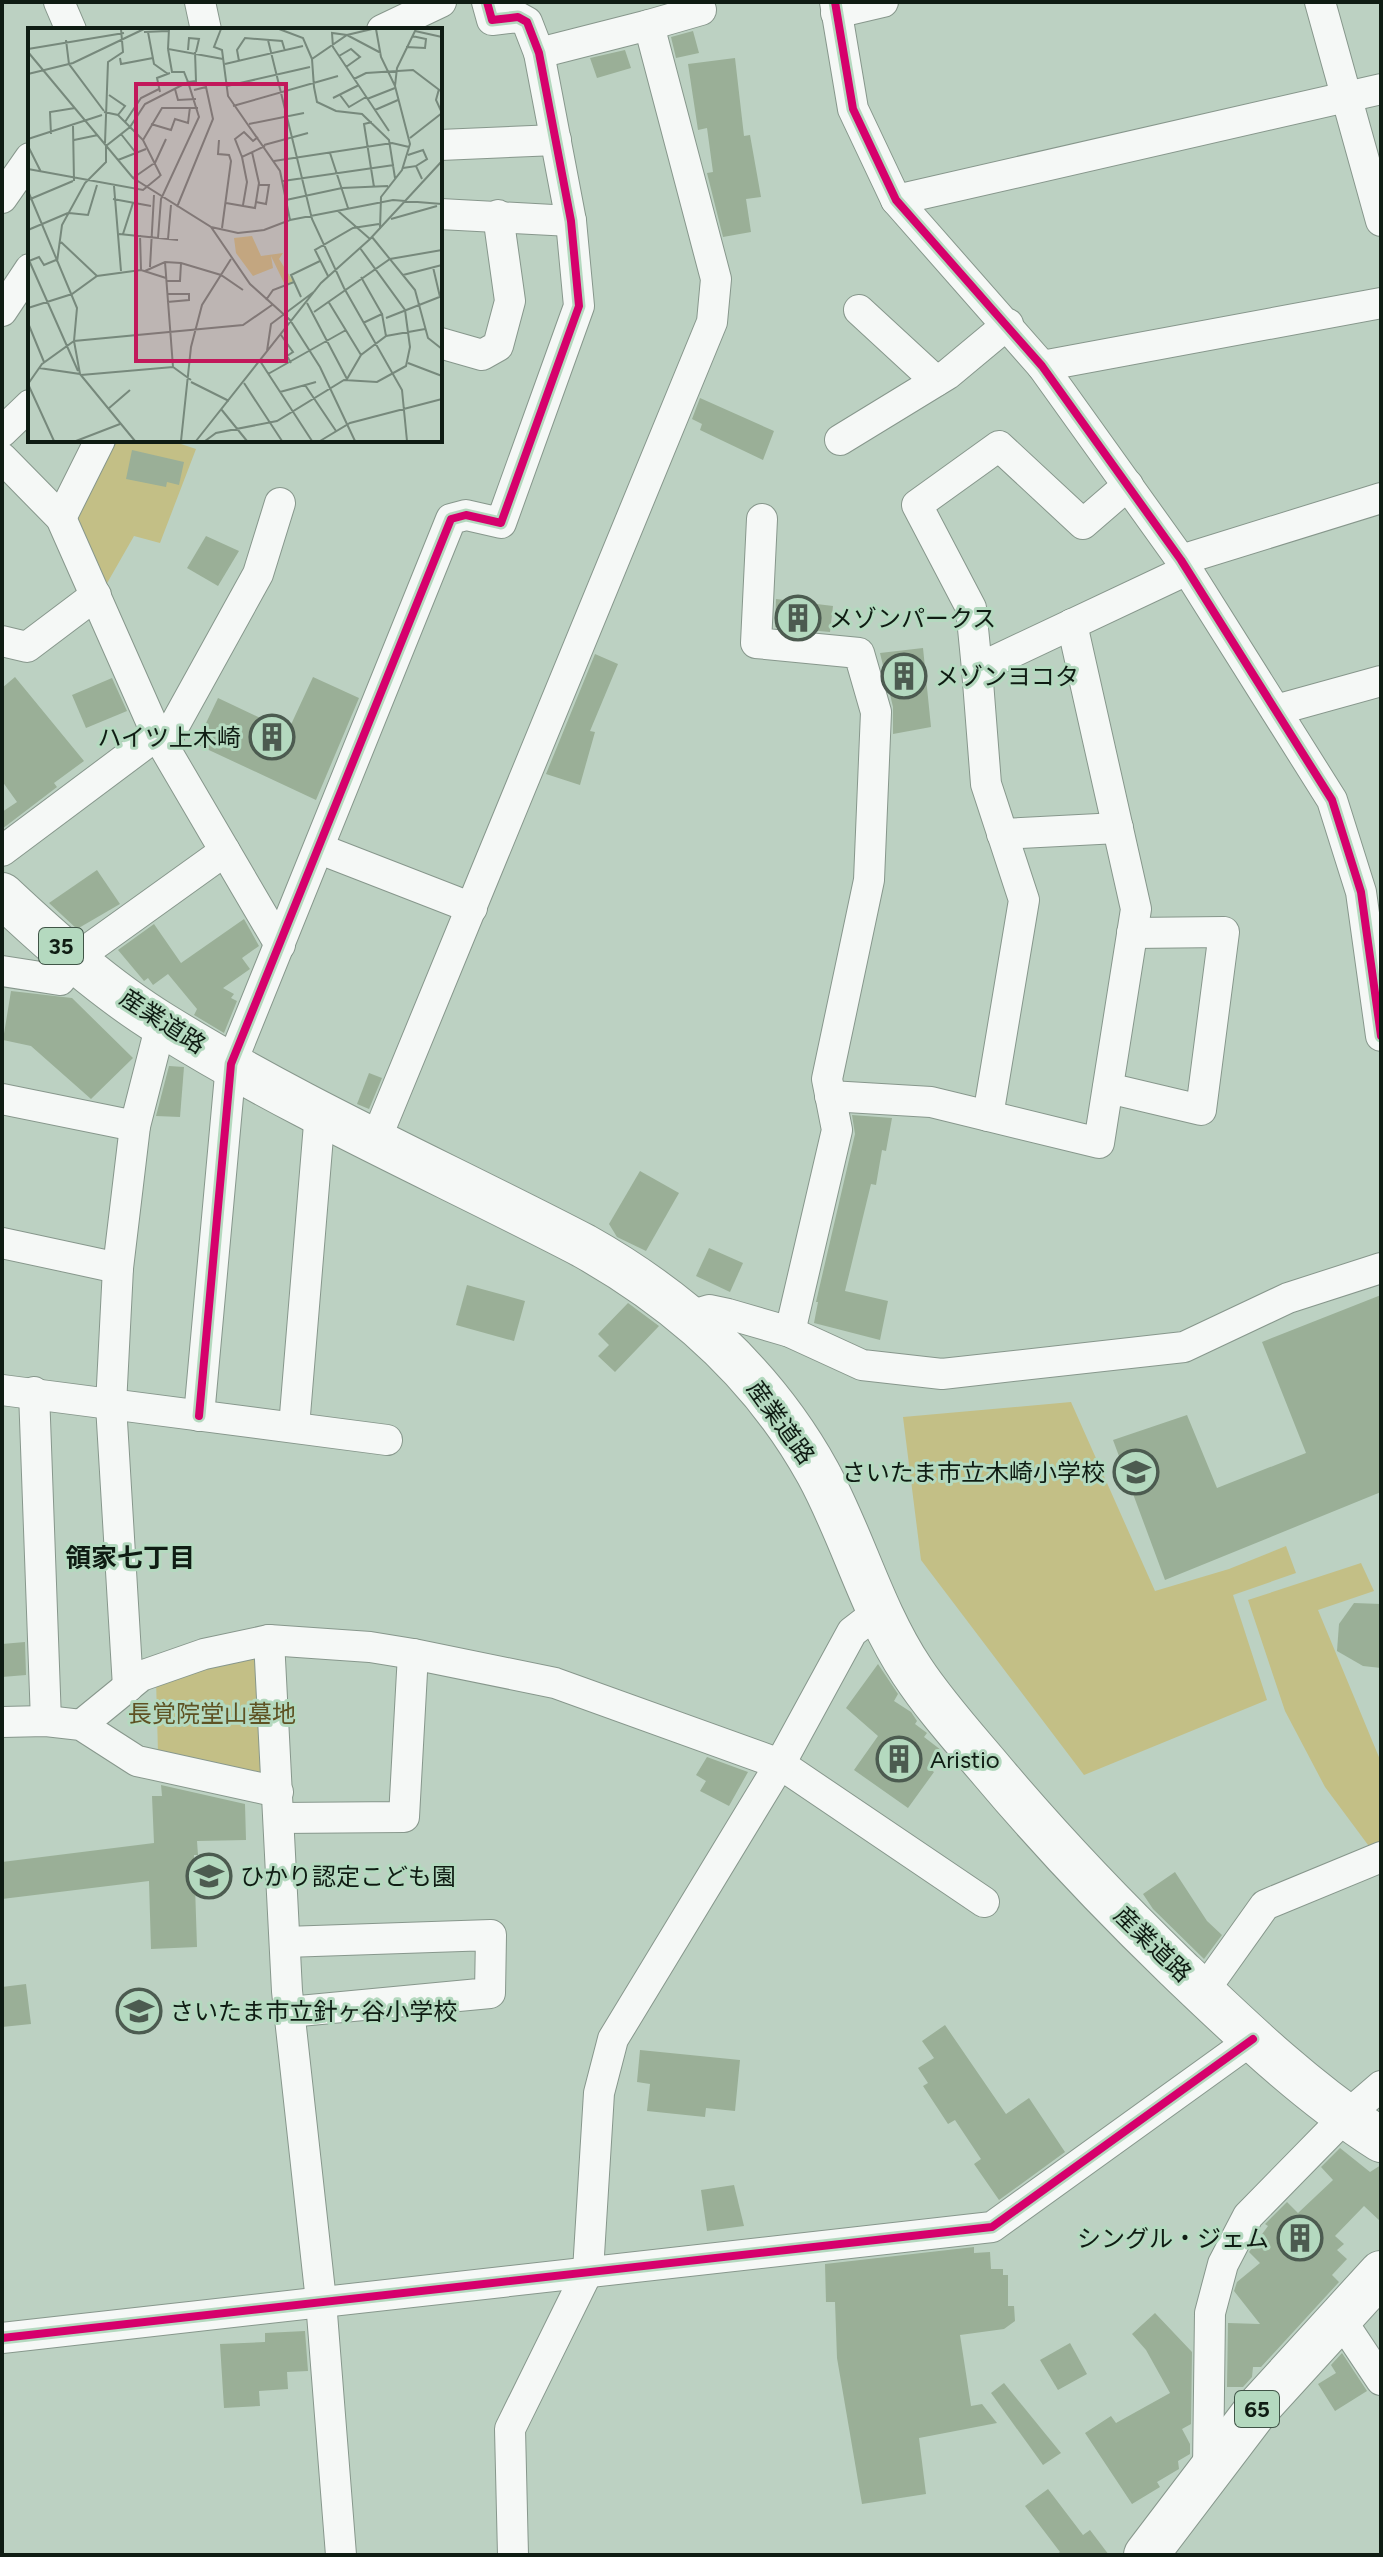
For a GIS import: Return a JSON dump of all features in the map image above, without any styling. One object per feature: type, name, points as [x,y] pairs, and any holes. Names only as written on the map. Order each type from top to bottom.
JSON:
[{"type":"main road","name":"産業道路","points":[[2,895],[161,1024],[320,1112],[584,1246],[627,1270],[689,1316],[760,1389],[811,1462],[878,1612],[915,1676],[1057,1848],[1253,2039],[1345,2117],[1381,2140]]},
{"type":"main road","name":"65","points":[[1146,2555],[1208,2469],[1381,2273]]},
{"type":"street","points":[[59,2],[70,28]]},
{"type":"street","points":[[200,2],[206,28]]},
{"type":"street","points":[[386,28],[441,2]]},
{"type":"street","points":[[199,1416],[231,1064],[451,519],[466,515],[501,523],[579,306],[571,221],[539,53],[527,22],[518,17],[492,20],[487,2]]},
{"type":"street","points":[[883,2],[836,8],[853,109],[896,200],[1042,366],[1184,565],[1332,800],[1371,889],[1381,1036]]},
{"type":"street","points":[[1320,2],[1381,221]]},
{"type":"street","points":[[539,53],[701,10]]},
{"type":"street","points":[[376,1139],[712,322],[716,279],[649,25]]},
{"type":"street","points":[[896,200],[1381,89]]},
{"type":"street","points":[[442,145],[556,140]]},
{"type":"street","points":[[2,198],[28,161]]},
{"type":"street","points":[[442,214],[571,221]]},
{"type":"street","points":[[442,344],[482,355],[498,346],[510,301],[498,215]]},
{"type":"street","points":[[2,311],[28,272]]},
{"type":"street","points":[[1042,366],[1381,303]]},
{"type":"street","points":[[859,310],[936,381]]},
{"type":"street","points":[[840,440],[936,381],[1008,324]]},
{"type":"street","points":[[2,432],[28,407]]},
{"type":"street","points":[[61,518],[99,442]]},
{"type":"street","points":[[988,1116],[1024,900],[986,784],[971,608],[917,505],[999,446],[1083,524],[1128,485]]},
{"type":"street","points":[[2,458],[61,518],[160,741],[280,945]]},
{"type":"street","points":[[977,669],[1072,624],[1184,565],[1381,498]]},
{"type":"street","points":[[2,851],[160,741],[258,574],[280,503]]},
{"type":"street","points":[[762,519],[756,643],[859,653],[876,712],[869,880],[827,1079],[837,1130],[790,1332]]},
{"type":"street","points":[[2,641],[27,647],[96,595]]},
{"type":"street","points":[[830,1096],[931,1102],[1099,1143],[1136,909],[1072,624]]},
{"type":"street","points":[[1276,710],[1381,681]]},
{"type":"street","points":[[1002,834],[1118,828]]},
{"type":"street","points":[[320,849],[472,908]]},
{"type":"street","points":[[2,971],[60,980],[76,958],[225,851]]},
{"type":"street","points":[[1108,1088],[1201,1110],[1224,932],[1132,933]]},
{"type":"street","points":[[128,1687],[111,1405],[118,1268],[135,1126],[161,1024]]},
{"type":"street","points":[[2,1099],[135,1126]]},
{"type":"street","points":[[294,1427],[320,1112]]},
{"type":"street","points":[[2,1243],[118,1268]]},
{"type":"street","points":[[689,1316],[709,1310],[790,1332],[862,1365],[957,1373],[1184,1347],[1288,1298],[1381,1268]]},
{"type":"street","points":[[2,1390],[387,1440]]},
{"type":"street","points":[[34,1392],[46,1721]]},
{"type":"street","points":[[513,2555],[510,2429],[588,2271],[599,2093],[613,2039],[780,1764],[852,1632],[878,1612]]},
{"type":"street","points":[[81,1725],[141,1676],[204,1654],[269,1640],[370,1647],[413,1654],[555,1683],[780,1764],[984,1902]]},
{"type":"street","points":[[269,1640],[289,2012],[321,2301],[341,2555]]},
{"type":"street","points":[[2,1722],[46,1721],[81,1725],[137,1761],[278,1805],[404,1817],[413,1654]]},
{"type":"street","points":[[1203,1992],[1265,1905],[1381,1857]]},
{"type":"street","points":[[285,1942],[491,1935],[490,1993],[289,2012]]},
{"type":"street","points":[[2,2338],[992,2227],[1253,2039]]},
{"type":"street","points":[[1208,2469],[1210,2313],[1223,2264],[1248,2216],[1345,2117],[1381,2086]]},
{"type":"street","points":[[1339,2317],[1381,2380]]},
{"type":"green space","points":[[111,442],[175,442],[196,449],[160,543],[134,536],[102,592],[76,521]]},
{"type":"green space","points":[[1071,1402],[1155,1591],[1229,1569],[1286,1546],[1296,1573],[1233,1595],[1267,1700],[1084,1775],[921,1560],[903,1417]]},
{"type":"green space","points":[[1361,1563],[1374,1591],[1318,1610],[1381,1762],[1381,1849],[1374,1853],[1325,1787],[1285,1711],[1248,1600]]},
{"type":"green space","name":"長覚院堂山墓地","points":[[254,1650],[264,1660],[266,1776],[158,1753],[156,1679]]},
{"type":"building","points":[[693,31],[699,53],[676,58],[671,37]]},
{"type":"building","points":[[625,50],[631,68],[597,78],[590,58]]},
{"type":"building","points":[[735,58],[744,136],[750,135],[761,197],[746,199],[751,232],[723,237],[707,173],[713,172],[707,128],[698,130],[688,64]]},
{"type":"building","points":[[700,398],[774,431],[763,460],[700,430],[702,424],[692,419]]},
{"type":"building","points":[[132,450],[184,462],[179,485],[167,482],[166,487],[126,479]]},
{"type":"building","points":[[206,536],[239,551],[218,586],[187,568]]},
{"type":"building","name":"メゾンパークス","points":[[776,599],[833,606],[830,632],[775,627]]},
{"type":"building","name":"メゾンヨコタ","points":[[923,648],[931,727],[893,734],[893,707],[880,653]]},
{"type":"building","points":[[595,654],[618,664],[590,731],[595,732],[580,785],[546,774]]},
{"type":"building","points":[[15,677],[84,761],[54,783],[57,787],[2,829],[2,812],[17,802],[2,781],[2,688]]},
{"type":"building","name":"ハイツ上木崎","points":[[313,677],[359,698],[316,800],[196,744],[218,698],[288,731]]},
{"type":"building","points":[[112,678],[127,711],[86,728],[72,695]]},
{"type":"building","points":[[97,870],[120,904],[77,929],[49,903]]},
{"type":"building","points":[[244,919],[259,946],[242,958],[250,969],[223,988],[234,994],[231,998],[237,1001],[224,1033],[194,1015],[197,1009],[168,974],[153,985],[148,978],[144,981],[118,950],[154,924],[181,963]]},
{"type":"building","points":[[11,991],[72,998],[133,1058],[91,1099],[31,1046],[3,1040]]},
{"type":"building","points":[[169,1066],[184,1067],[180,1117],[156,1116]]},
{"type":"building","points":[[369,1073],[382,1078],[369,1109],[357,1104]]},
{"type":"building","points":[[852,1115],[892,1118],[876,1185],[871,1184],[845,1291],[888,1301],[880,1340],[814,1323],[816,1302],[855,1134]]},
{"type":"building","points":[[640,1171],[679,1193],[646,1251],[617,1237],[609,1224]]},
{"type":"building","points":[[709,1248],[743,1263],[730,1292],[696,1276]]},
{"type":"building","points":[[467,1285],[525,1301],[514,1341],[456,1325]]},
{"type":"building","points":[[1381,1295],[1381,1492],[1165,1580],[1113,1440],[1187,1415],[1217,1488],[1306,1453],[1262,1342]]},
{"type":"building","points":[[628,1303],[659,1326],[615,1372],[598,1356],[609,1345],[598,1334]]},
{"type":"building","points":[[1354,1603],[1381,1604],[1381,1668],[1363,1666],[1337,1651],[1339,1624]]},
{"type":"building","points":[[25,1642],[26,1675],[2,1677],[2,1644]]},
{"type":"building","name":"Aristio","points":[[878,1664],[898,1694],[894,1701],[911,1712],[917,1721],[915,1724],[927,1733],[924,1737],[941,1750],[928,1768],[934,1772],[908,1808],[854,1770],[878,1736],[846,1708]]},
{"type":"building","points":[[707,1757],[748,1772],[729,1806],[700,1791],[706,1781],[696,1775]]},
{"type":"building","points":[[161,1785],[245,1804],[246,1840],[197,1841],[198,1855],[194,1855],[197,1947],[151,1949],[149,1881],[2,1899],[2,1862],[154,1843],[152,1796],[162,1796]]},
{"type":"building","points":[[1175,1872],[1207,1921],[1222,1935],[1204,1959],[1153,1909],[1143,1894]]},
{"type":"building","points":[[26,1984],[31,2024],[2,2027],[2,1987]]},
{"type":"building","points":[[945,2025],[1006,2114],[1029,2098],[1065,2152],[999,2200],[974,2164],[981,2159],[955,2120],[948,2124],[923,2086],[928,2083],[918,2068],[934,2058],[922,2041]]},
{"type":"building","points":[[640,2050],[740,2060],[735,2111],[706,2108],[705,2117],[647,2111],[650,2084],[637,2082]]},
{"type":"building","points":[[1340,2148],[1370,2172],[1381,2165],[1381,2222],[1364,2206],[1335,2236],[1344,2244],[1337,2250],[1347,2259],[1332,2275],[1339,2282],[1261,2367],[1253,2367],[1252,2377],[1243,2387],[1227,2387],[1228,2323],[1260,2324],[1234,2291],[1237,2282],[1260,2263],[1249,2252],[1268,2226],[1265,2224],[1287,2202],[1298,2213],[1333,2180],[1321,2167]]},
{"type":"building","points":[[734,2185],[744,2226],[707,2231],[701,2190]]},
{"type":"building","points":[[974,2247],[974,2253],[990,2252],[991,2269],[1003,2269],[1003,2275],[1008,2275],[1008,2306],[1014,2306],[1015,2321],[1004,2329],[960,2335],[971,2406],[982,2404],[997,2423],[919,2438],[926,2494],[862,2504],[837,2358],[835,2302],[826,2302],[825,2264]]},
{"type":"building","points":[[1155,2313],[1192,2352],[1191,2424],[1182,2429],[1190,2444],[1190,2454],[1178,2461],[1179,2469],[1157,2482],[1160,2487],[1132,2504],[1085,2433],[1111,2416],[1116,2423],[1170,2393],[1146,2350],[1132,2334]]},
{"type":"building","points":[[305,2331],[308,2371],[287,2372],[288,2389],[259,2391],[260,2406],[224,2408],[220,2344],[265,2342],[265,2333]]},
{"type":"building","points":[[1070,2343],[1087,2374],[1058,2390],[1040,2360]]},
{"type":"building","points":[[1342,2353],[1367,2391],[1335,2411],[1318,2384],[1336,2373],[1331,2365]]},
{"type":"building","points":[[1004,2383],[1061,2453],[1043,2465],[991,2393]]},
{"type":"building","points":[[1048,2489],[1083,2535],[1090,2530],[1109,2555],[1056,2555],[1060,2552],[1025,2506]]},
{"type":"cycle path","points":[[199,1416],[231,1064],[451,519],[466,515],[501,523],[579,306],[571,221],[539,53],[527,22],[518,17],[492,20],[487,2]]},
{"type":"cycle path","points":[[835,2],[853,109],[896,200],[1042,366],[1181,560],[1332,800],[1361,892],[1381,1036]]},
{"type":"cycle path","points":[[2,2338],[992,2227],[1253,2039]]},
{"type":"place","name":"メゾンパークス","points":[[798,618]]},
{"type":"place","name":"メゾンヨコタ","points":[[904,676]]},
{"type":"place","name":"ハイツ上木崎","points":[[272,737]]},
{"type":"place","name":"さいたま市立木崎小学校","points":[[1136,1472]]},
{"type":"place","name":"Aristio","points":[[899,1759]]},
{"type":"place","name":"ひかり認定こども園","points":[[209,1876]]},
{"type":"place","name":"さいたま市立針ヶ谷小学校","points":[[139,2011]]},
{"type":"place","name":"シングル・ジェム","points":[[1300,2238]]},
{"type":"district","name":"領家七丁目","points":[[130,1558]]}]
